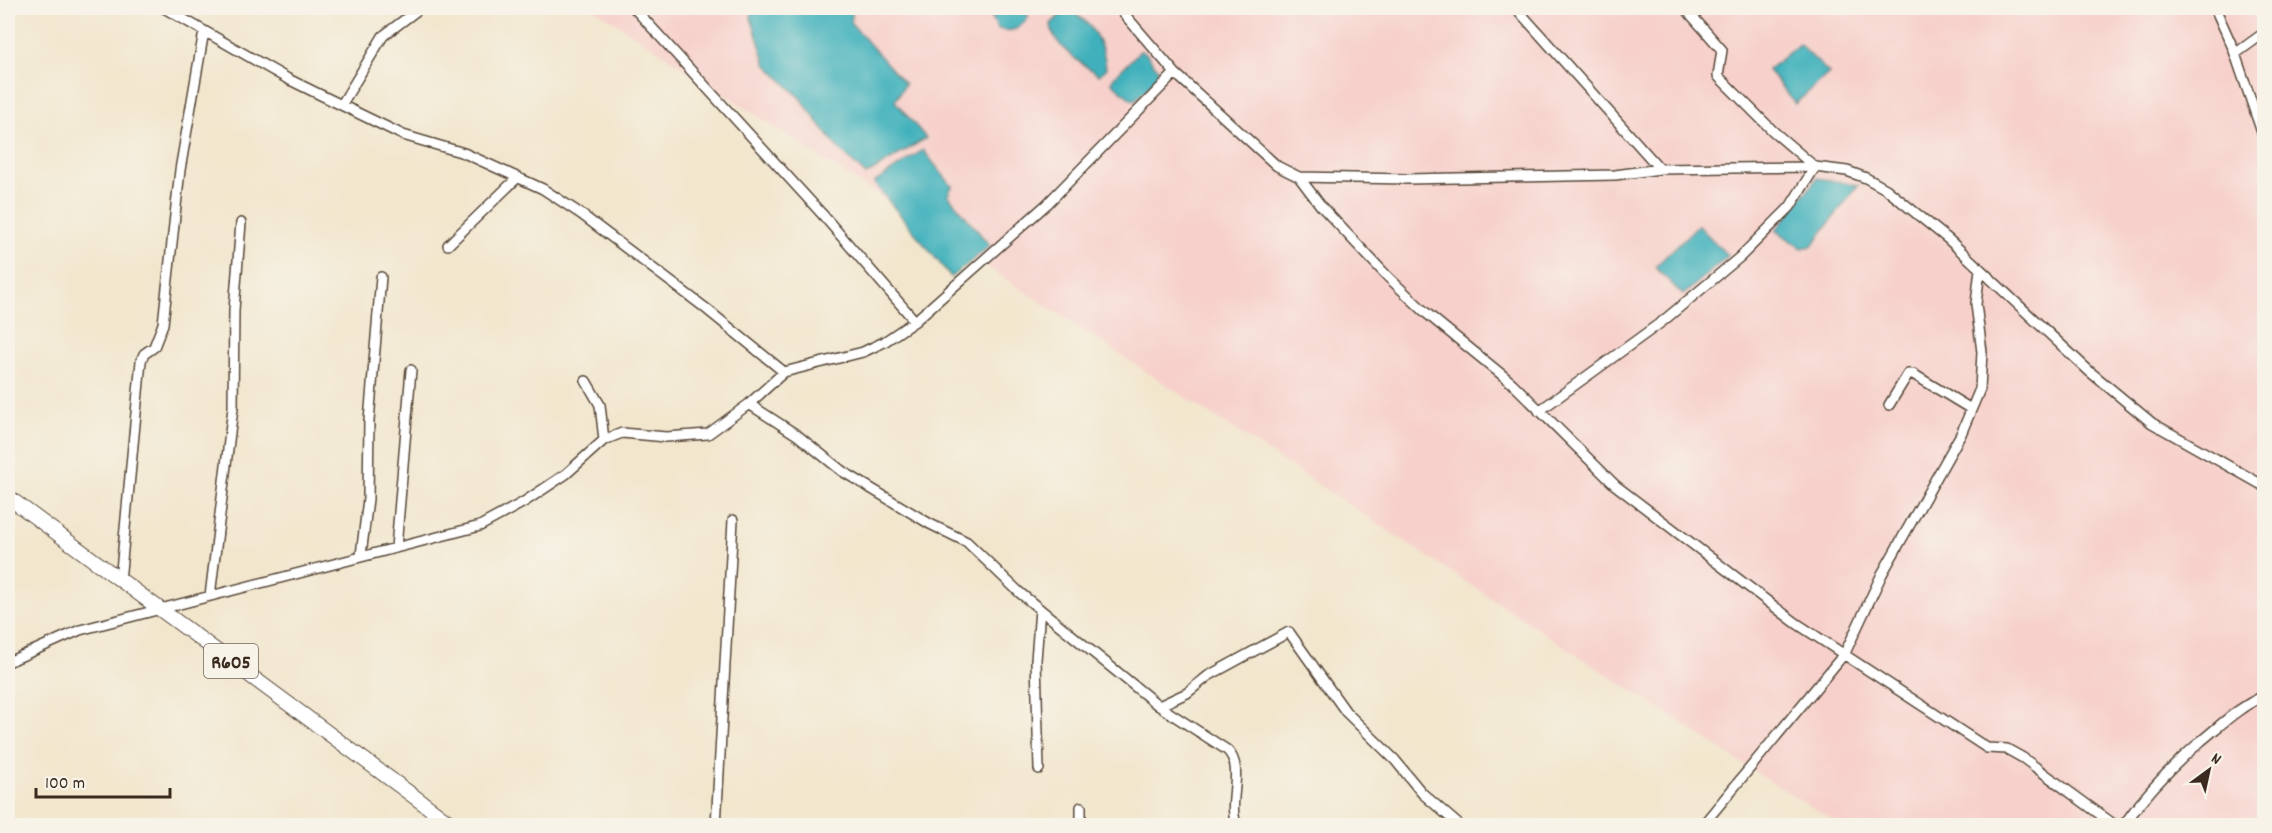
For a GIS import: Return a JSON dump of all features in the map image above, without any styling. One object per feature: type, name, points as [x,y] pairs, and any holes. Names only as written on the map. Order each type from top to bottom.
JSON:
[{"type":"main road","name":"R605","points":[[8,497],[454,825]]},
{"type":"street","points":[[164,8],[288,80],[403,135],[464,153],[518,177],[581,214],[704,307],[784,372]]},
{"type":"street","points":[[342,104],[383,36],[420,8]]},
{"type":"street","points":[[634,8],[822,214],[915,321]]},
{"type":"street","points":[[1119,8],[1174,73],[1277,166],[1299,177],[1430,179],[1615,175],[1660,169],[1815,167],[1846,171],[1886,189],[1948,239],[2089,371],[2152,423],[2265,486]]},
{"type":"street","points":[[1516,8],[1660,169]]},
{"type":"street","points":[[1685,8],[1722,50],[1718,76],[1773,131],[1815,167]]},
{"type":"street","points":[[2216,8],[2265,138]]},
{"type":"street","points":[[120,581],[141,361],[144,354],[154,347],[163,324],[180,170],[204,31]]},
{"type":"street","points":[[2235,54],[2265,33]]},
{"type":"street","points":[[8,662],[80,630],[162,611],[361,555],[480,526],[524,502],[566,474],[604,440],[622,433],[666,437],[708,434],[749,404],[784,372],[864,352],[884,342],[915,321],[1047,204],[1174,73]]},
{"type":"street","points":[[1539,411],[1663,321],[1740,257],[1790,207],[1815,167]]},
{"type":"street","points":[[448,245],[518,177]]},
{"type":"street","points":[[1299,177],[1321,206],[1387,276],[1425,312],[1472,348],[1615,485],[1796,623],[1987,748],[2007,749],[2023,758],[2116,825]]},
{"type":"street","points":[[210,596],[233,408],[234,310],[241,224]]},
{"type":"street","points":[[1702,825],[1845,653],[1882,574],[1961,434],[1980,389],[1981,337],[1976,304],[1980,269]]},
{"type":"street","points":[[361,555],[368,499],[369,421],[381,277]]},
{"type":"street","points":[[396,548],[411,370]]},
{"type":"street","points":[[1889,405],[1908,374],[1913,374],[1971,409]]},
{"type":"street","points":[[586,381],[600,405],[604,440]]},
{"type":"street","points":[[749,404],[797,435],[842,471],[930,524],[967,542],[1040,609],[1160,706],[1233,756],[1233,799],[1237,825]]},
{"type":"street","points":[[716,825],[733,520]]},
{"type":"street","points":[[1039,770],[1036,660],[1040,609]]},
{"type":"street","points":[[1160,706],[1187,693],[1208,676],[1289,632],[1347,712],[1395,760],[1422,793],[1460,825]]},
{"type":"street","points":[[2123,825],[2154,784],[2177,761],[2243,705],[2265,696]]},
{"type":"street","points":[[1081,807],[1081,825]]},
{"type":"shaded area","points":[[593,8],[2264,8],[2264,825],[1841,825],[1769,781]]},
{"type":"water","points":[[753,8],[853,8],[851,23],[905,84],[895,101],[926,138],[866,175],[837,147],[800,98],[766,64],[751,18]]},
{"type":"water","points":[[981,8],[1021,8],[1029,17],[1016,29],[1008,31],[998,29],[991,16]]},
{"type":"water","points":[[1069,11],[1084,20],[1100,43],[1106,69],[1099,75],[1069,54],[1053,32],[1051,24],[1060,15]]},
{"type":"water","points":[[1799,44],[1829,73],[1795,104],[1768,70]]},
{"type":"water","points":[[1140,51],[1145,52],[1158,69],[1158,78],[1135,100],[1112,83],[1113,78]]},
{"type":"water","points":[[923,150],[952,186],[948,195],[990,246],[951,277],[874,183]]},
{"type":"water","points":[[1817,178],[1858,185],[1812,246],[1801,248],[1776,230]]},
{"type":"water","points":[[1698,225],[1728,256],[1683,295],[1655,267]]}]
